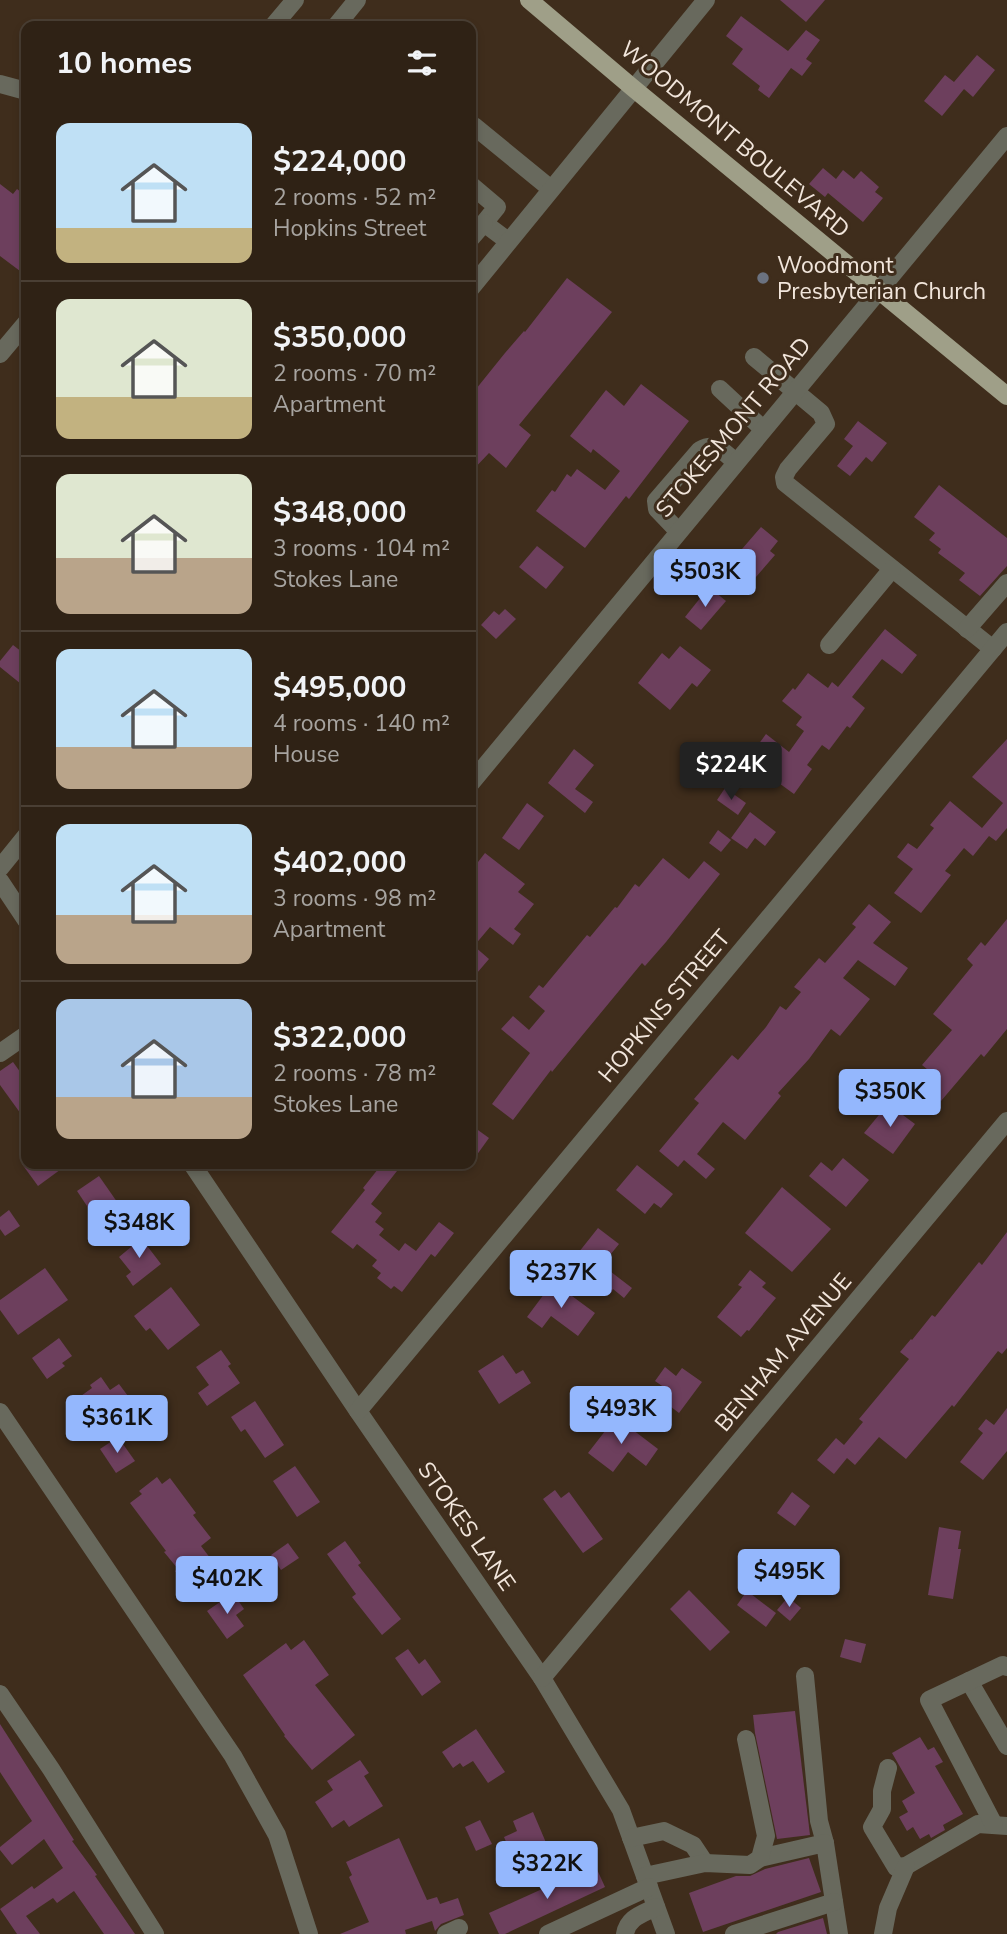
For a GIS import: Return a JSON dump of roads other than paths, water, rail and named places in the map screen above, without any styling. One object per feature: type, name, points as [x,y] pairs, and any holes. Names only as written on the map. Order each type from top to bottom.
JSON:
[{"type":"main road","name":"WOODMONT BOULEVARD","points":[[529,0],[1007,396]]},
{"type":"street","points":[[277,21],[295,0]]},
{"type":"street","points":[[340,21],[356,0]]},
{"type":"street","points":[[476,282],[706,0]]},
{"type":"street","points":[[0,84],[21,90]]},
{"type":"street","points":[[476,128],[551,189]]},
{"type":"street","name":"STOKESMONT ROAD","points":[[476,777],[1007,136]]},
{"type":"street","points":[[476,189],[497,207],[476,232]]},
{"type":"street","points":[[484,223],[508,241]]},
{"type":"street","points":[[0,354],[21,329]]},
{"type":"street","points":[[754,357],[821,412],[826,424],[788,469],[784,477],[785,483],[993,649]]},
{"type":"street","points":[[720,389],[763,429]]},
{"type":"street","points":[[678,531],[657,509],[656,501],[700,450],[709,445],[736,462]]},
{"type":"street","points":[[829,645],[892,569]]},
{"type":"street","points":[[967,629],[1007,583]]},
{"type":"street","name":"HOPKINS STREET","points":[[358,1411],[1007,632]]},
{"type":"street","points":[[0,868],[21,842]]},
{"type":"street","points":[[0,881],[21,912]]},
{"type":"street","points":[[0,1053],[21,1038]]},
{"type":"street","name":"BENHAM AVENUE","points":[[542,1678],[1007,1121]]},
{"type":"street","name":"STOKES LANE","points":[[195,1169],[542,1678],[621,1810],[666,1934]]},
{"type":"street","points":[[0,1412],[233,1756],[277,1835],[309,1934]]},
{"type":"street","points":[[1000,1826],[929,1700],[1003,1665],[1007,1667]]},
{"type":"street","points":[[805,1676],[819,1821],[839,1934]]},
{"type":"street","points":[[970,1681],[1007,1746]]},
{"type":"street","points":[[0,1695],[51,1769],[155,1934]]},
{"type":"street","points":[[746,1739],[766,1836],[760,1858]]},
{"type":"street","points":[[888,1768],[882,1791],[882,1809],[872,1827],[896,1867],[906,1866],[978,1824],[1000,1826]]},
{"type":"street","points":[[631,1838],[664,1831],[693,1845],[705,1863]]},
{"type":"street","points":[[548,1934],[647,1882],[705,1863],[750,1865],[760,1858],[825,1843]]},
{"type":"street","points":[[883,1934],[888,1908],[906,1866]]},
{"type":"street","points":[[734,1934],[834,1902]]},
{"type":"street","points":[[625,1934],[631,1920],[656,1907]]},
{"type":"place","name":"Woodmont Presbyterian Church","points":[[763,278]]}]
